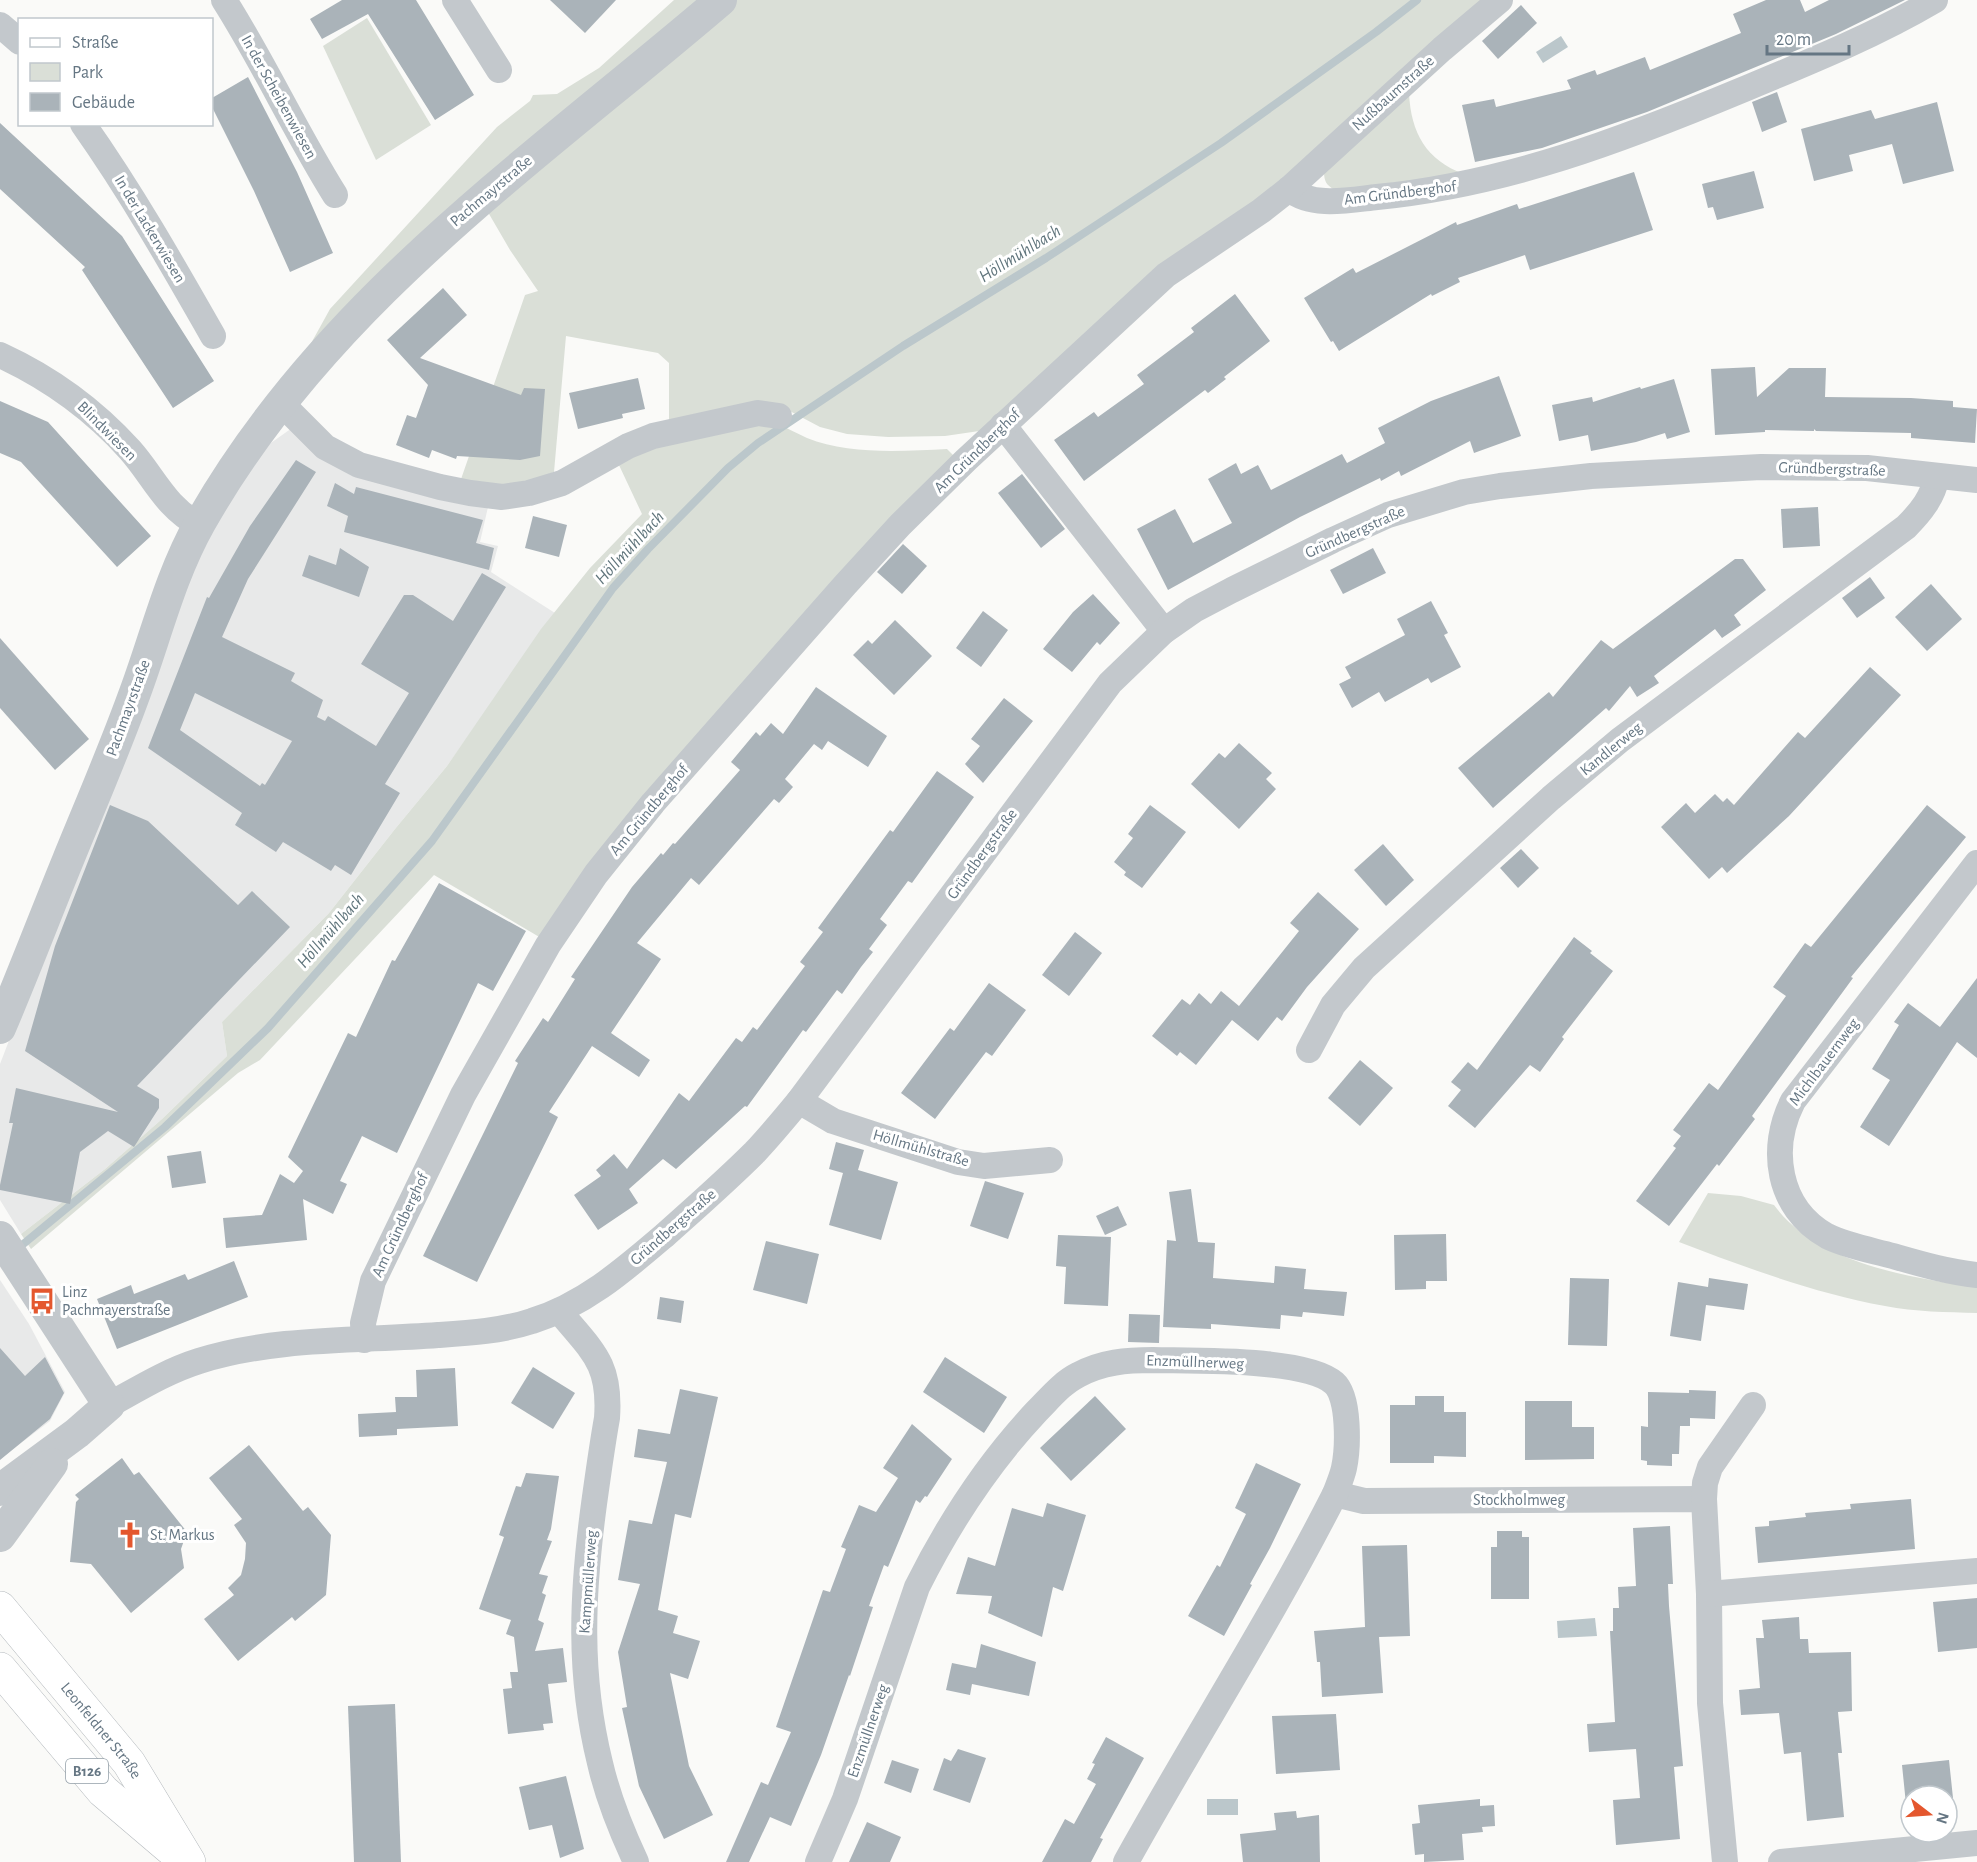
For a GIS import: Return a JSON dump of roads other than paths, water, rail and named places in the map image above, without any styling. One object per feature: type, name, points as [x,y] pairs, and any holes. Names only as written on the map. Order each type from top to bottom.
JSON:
[{"type":"main road","name":"Leonfeldner Straße","points":[[0,1608],[129,1763],[187,1862]]},
{"type":"main road","name":"Leonfeldner Straße","points":[[0,1669],[13,1698],[103,1791],[187,1862]]},
{"type":"street","name":"In der Scheibenwiesen","points":[[224,0],[261,61],[312,158],[335,195]]},
{"type":"street","points":[[455,0],[499,70]]},
{"type":"street","name":"Pachmayrstraße","points":[[2,1019],[133,697],[174,577],[199,525],[233,471],[281,403],[313,364],[422,250],[721,0]]},
{"type":"street","name":"Nußbaumstraße","points":[[1289,189],[1442,49],[1500,0]]},
{"type":"street","name":"Am Gründberghof","points":[[364,1340],[363,1323],[373,1281],[434,1154],[498,1030],[577,900],[653,803],[900,525],[1003,425],[1166,275],[1261,211],[1289,189],[1299,196],[1312,200],[1365,199],[1456,186],[1543,165],[1681,115],[1813,61],[1935,0]]},
{"type":"street","points":[[0,25],[18,40]]},
{"type":"street","name":"In der Lackerwiesen","points":[[84,126],[150,225],[213,336]]},
{"type":"street","name":"Blindwiesen","points":[[0,355],[38,373],[68,393],[101,421],[131,452],[173,508],[199,525]]},
{"type":"street","points":[[281,403],[325,447],[351,462],[386,474],[440,487],[494,496],[529,493],[562,483],[628,446],[653,436],[758,413],[779,416]]},
{"type":"street","points":[[1003,425],[1164,631]]},
{"type":"street","name":"Gründbergstraße","points":[[0,1490],[77,1433],[110,1405],[166,1374],[198,1361],[262,1348],[496,1329],[531,1322],[590,1295],[672,1228],[757,1150],[800,1101],[1110,682],[1164,631],[1194,610],[1232,590],[1378,519],[1408,508],[1482,489],[1591,476],[1761,467],[1859,467],[1977,480]]},
{"type":"street","name":"Kandlerweg","points":[[1309,1050],[1333,1005],[1364,968],[1400,933],[1551,798],[1620,740],[1906,527],[1920,512],[1930,496],[1937,476]]},
{"type":"street","name":"Michlbauernweg","points":[[1977,862],[1793,1101],[1783,1126],[1779,1155],[1782,1181],[1792,1202],[1825,1235],[1842,1242],[1939,1269],[1977,1275]]},
{"type":"street","name":"Höllmühlstraße","points":[[800,1101],[833,1121],[958,1162],[984,1166],[1050,1160]]},
{"type":"street","points":[[2,1240],[110,1405]]},
{"type":"street","name":"Kampmüllerweg","points":[[559,1311],[599,1362],[608,1389],[607,1418],[585,1588],[584,1663],[600,1764],[621,1828],[636,1862]]},
{"type":"street","name":"Enzmüllnerweg","points":[[818,1862],[845,1799],[917,1587],[933,1555],[957,1515],[999,1456],[1019,1431],[1064,1384],[1101,1365],[1132,1360],[1284,1365],[1327,1378],[1334,1383],[1341,1395],[1346,1430],[1344,1466],[1335,1494],[1244,1660],[1160,1800],[1126,1862]]},
{"type":"street","points":[[1725,1862],[1710,1703],[1709,1594],[1704,1499],[1705,1483],[1710,1467],[1753,1405]]},
{"type":"street","name":"Gründbergstraße","points":[[0,1536],[77,1433]]},
{"type":"street","name":"Stockholmweg","points":[[1335,1494],[1364,1501],[1704,1499]]},
{"type":"street","points":[[1709,1594],[1977,1571]]},
{"type":"street","points":[[1781,1862],[1977,1843]]},
{"type":"waterway","name":"Höllmühlbach","points":[[16,1250],[165,1127],[268,1028],[432,841],[613,588],[728,468],[758,443],[903,346],[1046,258],[1221,143],[1417,0]]},
{"type":"place","name":"Linz Pachmayerstraße","points":[[42,1301]]},
{"type":"place","name":"St. Markus","points":[[130,1535]]}]
